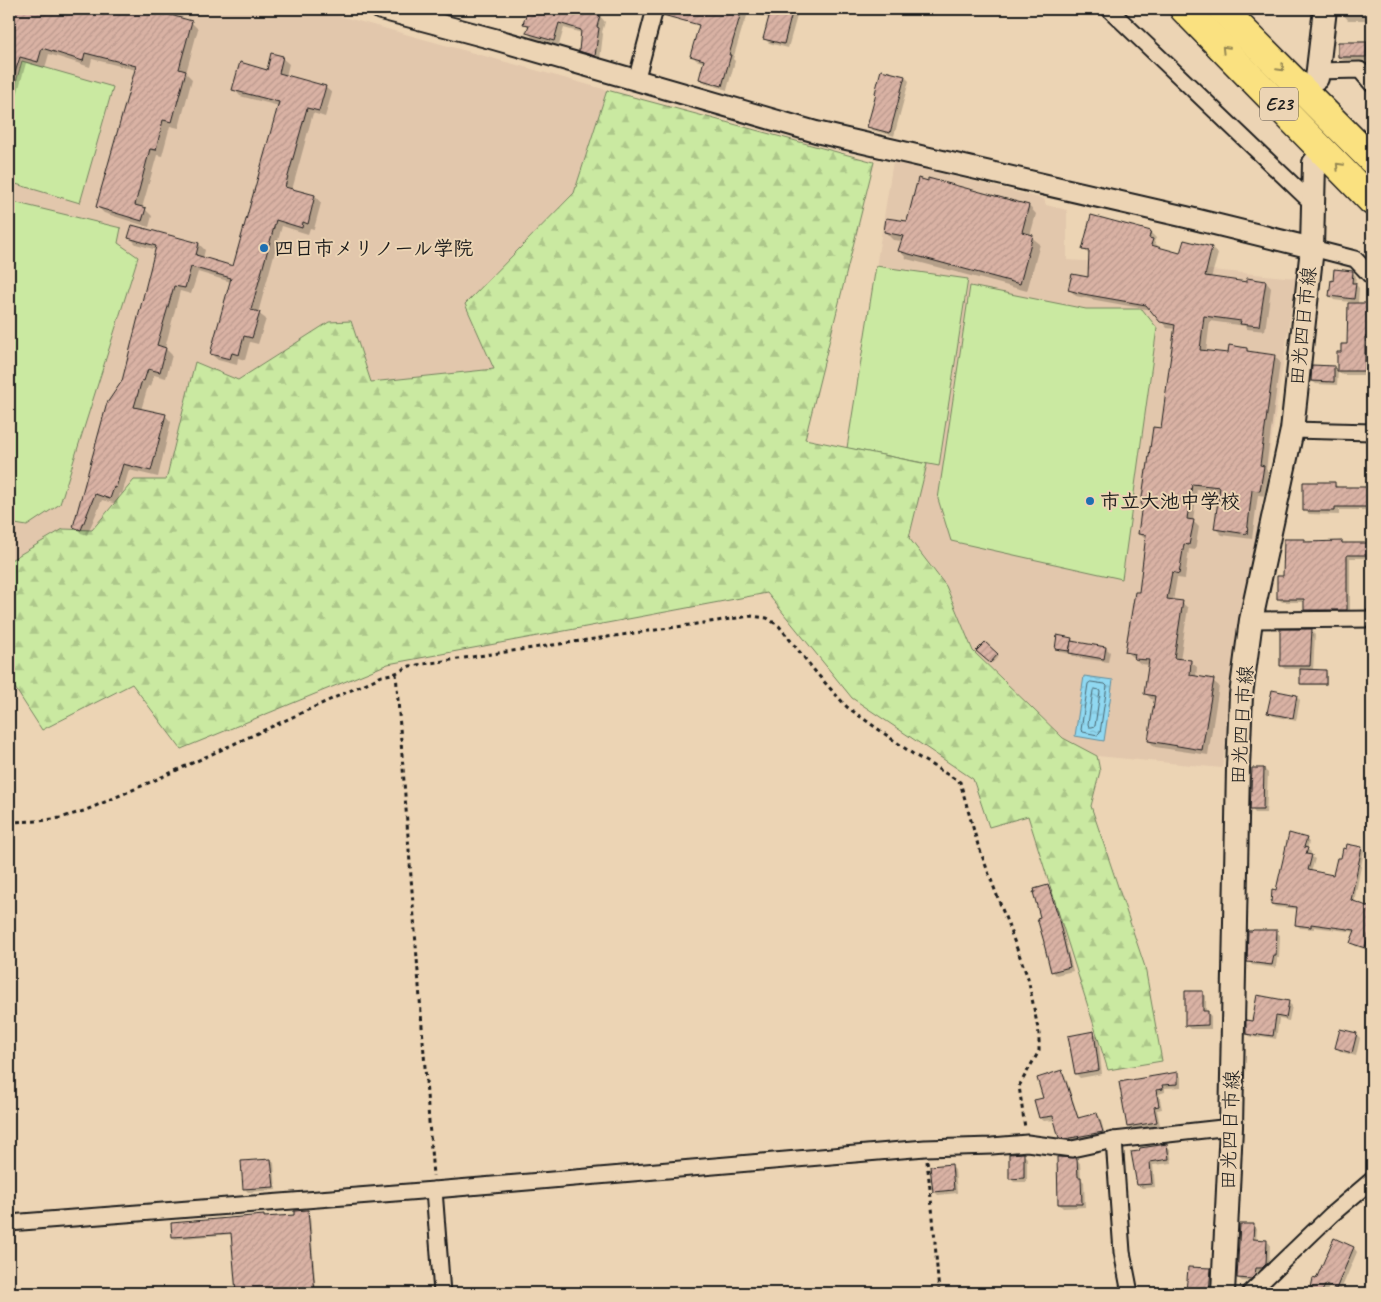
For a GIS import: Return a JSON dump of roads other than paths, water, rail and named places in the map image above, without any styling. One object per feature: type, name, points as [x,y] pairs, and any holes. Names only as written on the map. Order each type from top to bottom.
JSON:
[{"type":"highway","name":"E23","points":[[1184,9],[1372,201]]},
{"type":"highway","name":"E23","points":[[1222,9],[1372,160]]},
{"type":"main road","points":[[1317,75],[1325,9]]},
{"type":"main road","name":"田光四日市線","points":[[1223,1293],[1231,1127],[1241,695],[1251,620],[1292,430],[1312,248],[1314,163]]},
{"type":"street","points":[[381,9],[494,39],[816,132],[1355,258],[1372,277]]},
{"type":"street","points":[[636,81],[655,9]]},
{"type":"street","points":[[1109,9],[1313,204]]},
{"type":"street","points":[[1317,75],[1366,69],[1372,84]]},
{"type":"street","points":[[1292,430],[1372,432]]},
{"type":"street","points":[[1251,620],[1372,619]]},
{"type":"street","points":[[9,1223],[434,1190],[925,1148],[1027,1143],[1072,1149],[1114,1140],[1231,1127]]},
{"type":"street","points":[[1114,1140],[1122,1252],[1130,1293]]},
{"type":"street","points":[[1250,1293],[1331,1215],[1372,1180]]},
{"type":"street","points":[[434,1190],[442,1293]]},
{"type":"water","points":[[1084,676],[1113,680],[1104,741],[1075,736]]},
{"type":"place","name":"四日市メリノール学院","points":[[264,248]]},
{"type":"place","name":"市立大池中学校","points":[[1090,501]]}]
